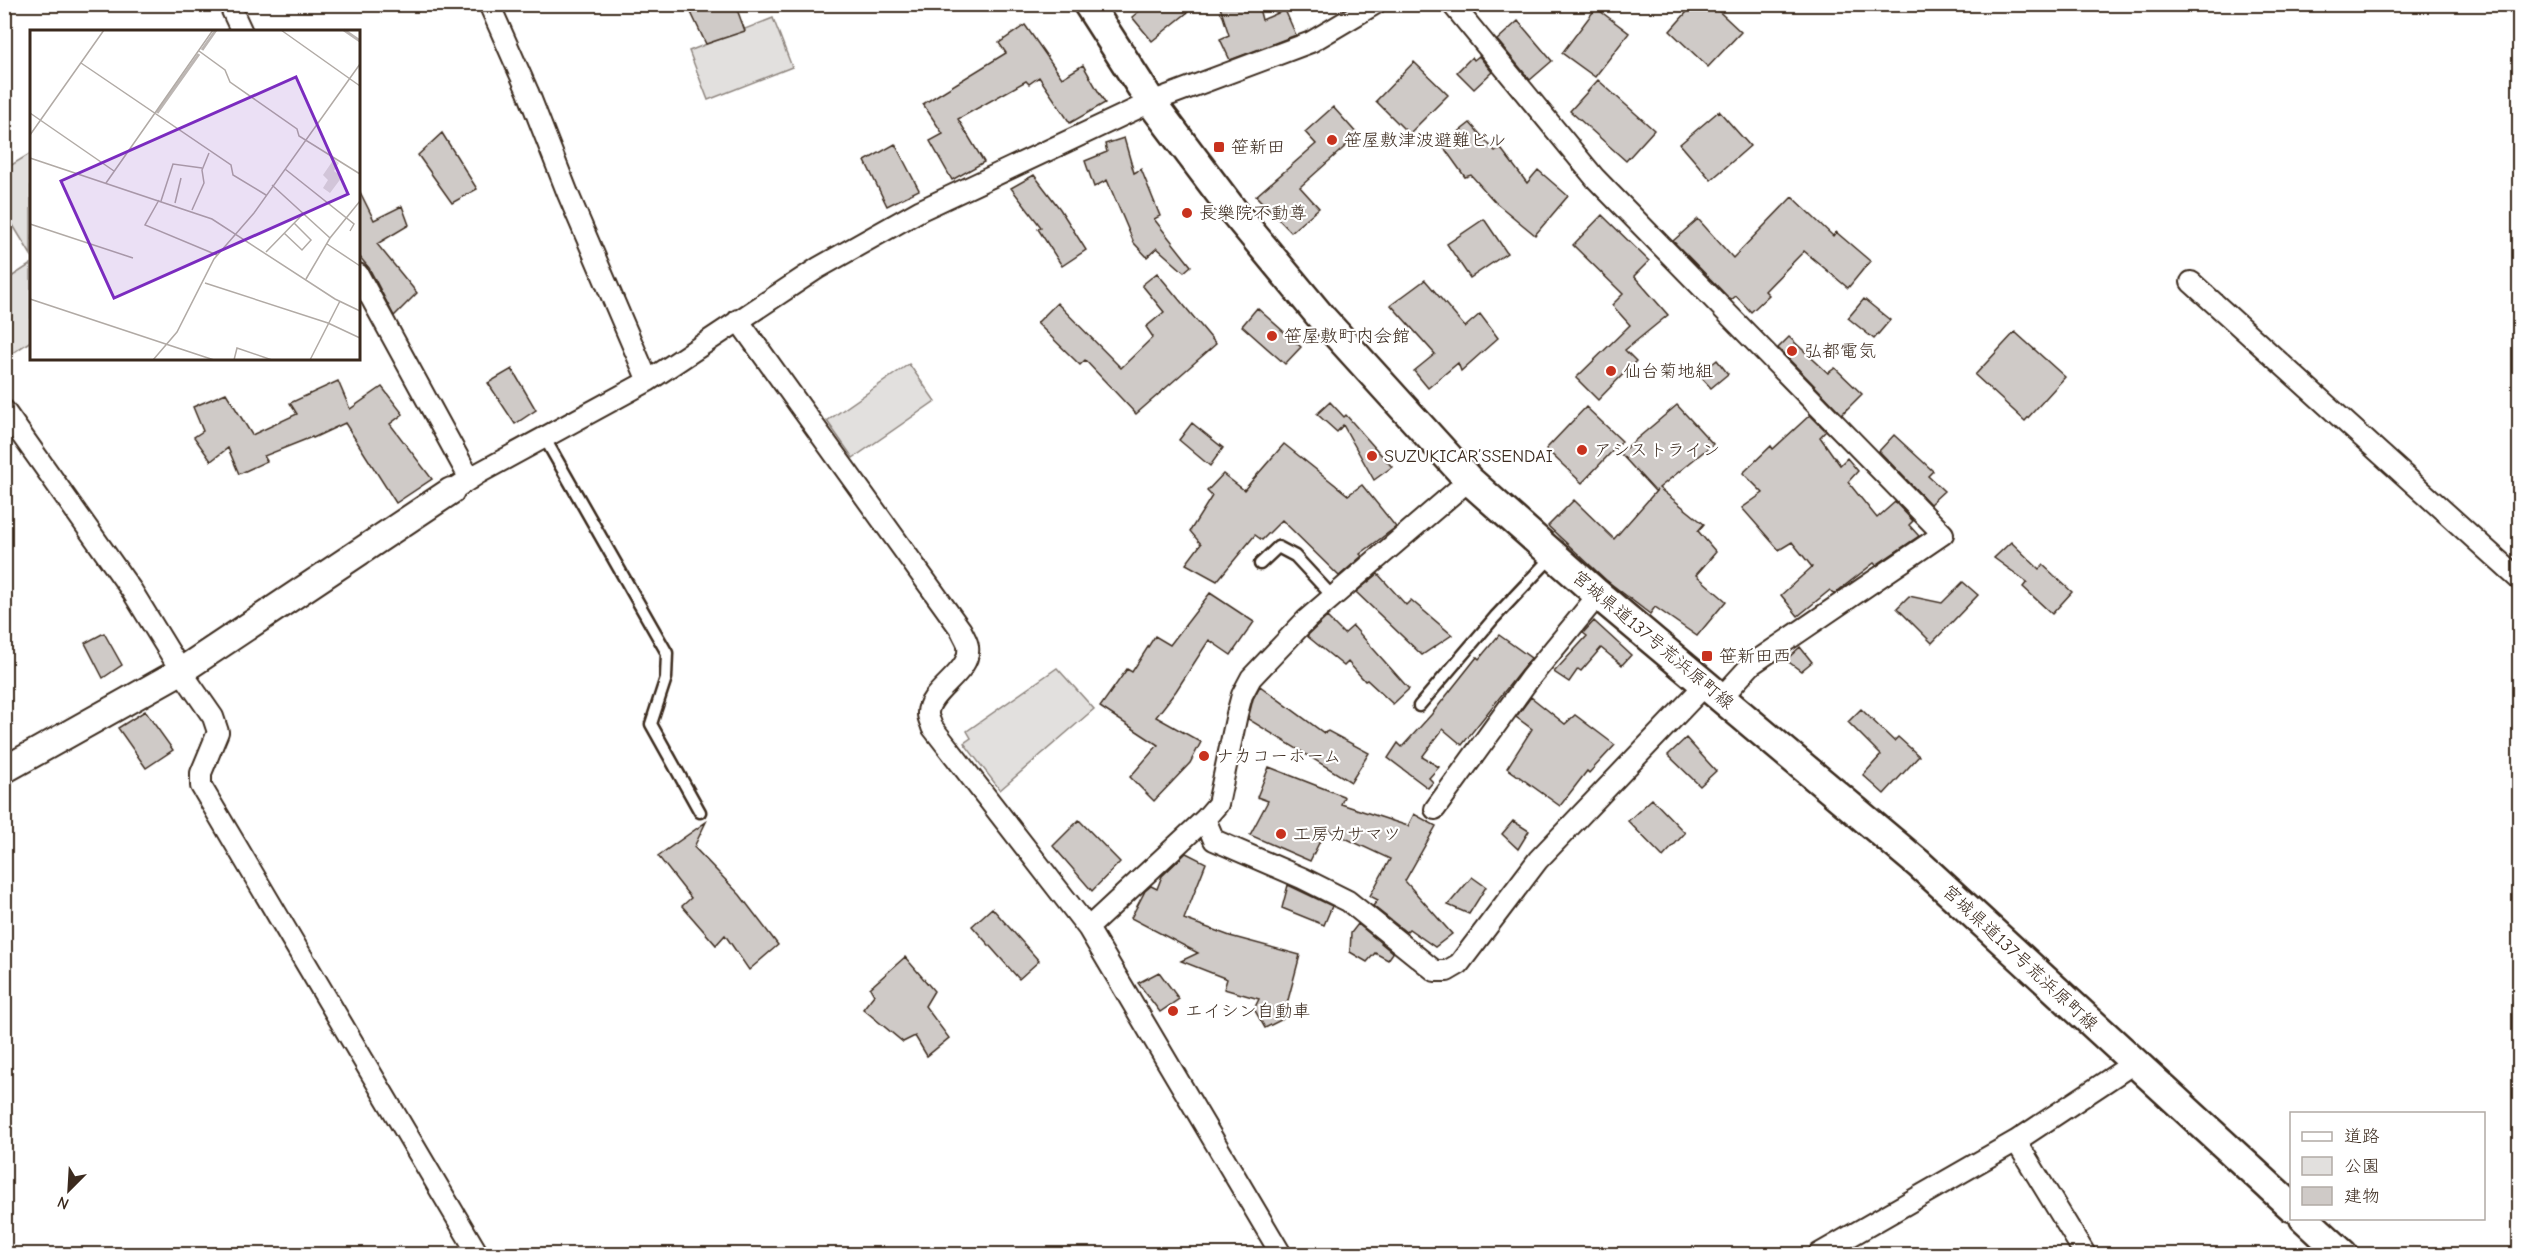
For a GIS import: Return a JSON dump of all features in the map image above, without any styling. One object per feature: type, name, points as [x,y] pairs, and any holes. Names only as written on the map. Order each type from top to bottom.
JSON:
[{"type":"main road","name":"宮城県道137号荒浜原町線","points":[[1088,4],[1151,102],[1234,212],[1321,317],[1469,480],[1595,592],[1919,864],[2290,1205]]},
{"type":"main road","points":[[2306,1220],[2343,1254]]},
{"type":"street","points":[[229,4],[241,30]]},
{"type":"street","points":[[489,4],[648,381]]},
{"type":"street","points":[[4,770],[181,671],[460,485],[648,381],[818,268],[921,210],[1151,102],[1311,42],[1375,4]]},
{"type":"street","points":[[1205,819],[1214,840],[1348,901],[1435,971],[1447,971],[1459,964],[1552,844],[1713,691],[1943,534],[1595,178],[1452,4]]},
{"type":"street","points":[[360,278],[460,485]]},
{"type":"street","points":[[2191,282],[2520,580]]},
{"type":"street","points":[[738,320],[961,630],[968,648],[967,657],[961,669],[933,701],[928,712],[932,728],[1088,928],[1281,1254]]},
{"type":"street","points":[[4,410],[132,591],[181,671],[213,717],[218,732],[201,773],[201,786],[478,1254]]},
{"type":"street","points":[[1088,928],[1205,819],[1218,804],[1237,714],[1242,695],[1251,678],[1306,620],[1469,480]]},
{"type":"street","points":[[1435,809],[1530,678],[1590,606]]},
{"type":"street","points":[[1819,1254],[2016,1140],[2134,1063]]},
{"type":"street","points":[[2016,1140],[2085,1254]]},
{"type":"lane","points":[[544,437],[667,653],[666,678],[651,724],[700,812]]},
{"type":"lane","points":[[1260,564],[1278,547],[1295,556],[1333,597]]},
{"type":"lane","points":[[1419,706],[1495,616],[1544,565]]},
{"type":"green space","points":[[773,18],[792,67],[708,100],[689,51]]},
{"type":"green space","points":[[30,154],[30,253],[5,212],[5,169]]},
{"type":"green space","points":[[30,265],[30,342],[5,358],[5,281]]},
{"type":"green space","points":[[909,364],[935,401],[853,458],[827,421]]},
{"type":"green space","points":[[1057,668],[1094,709],[1000,790],[964,743],[971,738],[967,731]]},
{"type":"building","points":[[687,4],[735,4],[745,31],[706,44]]},
{"type":"building","points":[[1148,4],[1198,4],[1152,41],[1132,17]]},
{"type":"building","points":[[1219,4],[1258,4],[1262,20],[1285,10],[1296,35],[1230,60],[1220,39],[1229,35]]},
{"type":"building","points":[[1694,4],[1711,4],[1741,32],[1708,67],[1670,31]]},
{"type":"building","points":[[1596,8],[1629,33],[1595,77],[1562,53]]},
{"type":"building","points":[[1518,21],[1552,61],[1530,80],[1497,40]]},
{"type":"building","points":[[1025,25],[1062,78],[1083,65],[1105,103],[1070,123],[1039,77],[1029,84],[1026,81],[958,119],[984,162],[952,180],[930,141],[943,134],[923,104],[1006,53],[999,43]]},
{"type":"building","points":[[1479,56],[1492,72],[1474,89],[1457,72],[1472,57],[1474,60]]},
{"type":"building","points":[[1414,62],[1448,95],[1409,134],[1376,101]]},
{"type":"building","points":[[1598,80],[1654,130],[1626,161],[1570,111]]},
{"type":"building","points":[[1333,107],[1358,135],[1300,187],[1319,208],[1291,232],[1256,196],[1316,144],[1305,132]]},
{"type":"building","points":[[1719,111],[1750,146],[1711,180],[1680,144]]},
{"type":"building","points":[[1470,123],[1495,151],[1502,150],[1527,183],[1538,170],[1568,196],[1535,235],[1495,202],[1471,175],[1465,177],[1442,145]]},
{"type":"building","points":[[442,133],[477,189],[452,203],[418,155]]},
{"type":"building","points":[[1124,138],[1134,173],[1141,169],[1160,216],[1154,219],[1191,266],[1184,272],[1157,248],[1147,257],[1134,243],[1107,180],[1094,187],[1085,161],[1107,152],[1105,144]]},
{"type":"building","points":[[895,144],[919,190],[887,206],[865,161]]},
{"type":"building","points":[[1034,175],[1060,209],[1086,250],[1062,266],[1038,229],[1041,227],[1011,188]]},
{"type":"building","points":[[360,192],[374,220],[402,206],[409,225],[377,244],[417,293],[394,316],[369,268],[360,257]]},
{"type":"building","points":[[1792,197],[1833,236],[1836,232],[1870,261],[1848,288],[1804,251],[1765,291],[1769,295],[1751,312],[1736,296],[1731,300],[1673,241],[1698,219],[1733,258]]},
{"type":"building","points":[[1602,215],[1649,261],[1634,276],[1668,315],[1625,350],[1636,361],[1598,400],[1576,378],[1630,325],[1612,305],[1623,294],[1573,245]]},
{"type":"building","points":[[1484,219],[1507,253],[1470,278],[1447,244]]},
{"type":"building","points":[[1157,273],[1216,344],[1136,414],[1085,360],[1080,365],[1037,323],[1057,303],[1121,368],[1153,337],[1146,327],[1164,312],[1142,285]]},
{"type":"building","points":[[1425,280],[1465,327],[1480,314],[1498,338],[1461,371],[1458,363],[1428,388],[1414,371],[1435,354],[1391,305]]},
{"type":"building","points":[[1864,299],[1890,320],[1874,339],[1848,318]]},
{"type":"building","name":"笹屋敷町内会館","points":[[1257,308],[1301,347],[1285,364],[1242,326]]},
{"type":"building","points":[[2015,332],[2065,377],[2025,421],[1975,375]]},
{"type":"building","points":[[1789,337],[1828,373],[1835,368],[1862,394],[1842,414],[1778,348]]},
{"type":"building","points":[[1717,360],[1728,374],[1711,388],[1699,375]]},
{"type":"building","points":[[512,369],[536,410],[515,424],[488,383]]},
{"type":"building","points":[[338,381],[350,409],[382,387],[403,414],[390,424],[432,479],[396,503],[345,423],[313,438],[264,456],[267,461],[239,474],[228,448],[211,461],[194,437],[203,431],[193,407],[226,393],[252,435],[297,414],[290,403]]},
{"type":"building","points":[[1330,402],[1344,417],[1346,415],[1392,467],[1374,480],[1343,425],[1337,432],[1317,414]]},
{"type":"building","points":[[1677,405],[1713,444],[1659,488],[1704,524],[1698,531],[1716,552],[1696,575],[1726,601],[1697,636],[1655,607],[1650,614],[1606,580],[1548,526],[1574,500],[1614,539],[1657,490],[1655,491],[1620,453]]},
{"type":"building","points":[[1586,407],[1622,441],[1582,483],[1546,449]]},
{"type":"building","points":[[1810,415],[1826,431],[1820,437],[1840,465],[1847,458],[1858,471],[1848,482],[1877,518],[1895,502],[1913,521],[1909,525],[1919,536],[1876,565],[1874,563],[1834,594],[1830,590],[1798,616],[1781,595],[1812,567],[1792,542],[1779,550],[1742,508],[1763,493],[1743,473],[1771,446],[1773,449]]},
{"type":"building","points":[[1192,423],[1223,448],[1210,466],[1179,440]]},
{"type":"building","points":[[1894,435],[1933,471],[1928,476],[1944,491],[1930,504],[1879,451]]},
{"type":"building","points":[[1284,444],[1348,495],[1362,485],[1396,527],[1360,554],[1362,556],[1339,576],[1282,520],[1262,540],[1255,535],[1217,581],[1186,564],[1201,544],[1190,531],[1212,496],[1207,491],[1223,474],[1244,490]]},
{"type":"building","points":[[2011,542],[2039,569],[2043,565],[2072,592],[2052,614],[2023,587],[2027,582],[1994,558]]},
{"type":"building","points":[[1378,574],[1406,605],[1411,600],[1452,635],[1422,655],[1356,592]]},
{"type":"building","points":[[1963,582],[1978,595],[1932,643],[1897,608],[1909,596],[1942,603]]},
{"type":"building","points":[[1210,593],[1254,622],[1231,655],[1209,640],[1156,717],[1201,742],[1190,763],[1154,801],[1130,777],[1158,745],[1100,707],[1127,669],[1132,672],[1155,636],[1170,645]]},
{"type":"building","points":[[1327,617],[1344,634],[1353,626],[1409,689],[1393,704],[1367,680],[1365,681],[1348,662],[1344,666],[1307,636]]},
{"type":"building","points":[[1594,621],[1631,655],[1622,665],[1601,648],[1581,671],[1578,669],[1569,682],[1554,672],[1587,636],[1583,633]]},
{"type":"building","points":[[104,633],[122,665],[103,678],[85,643]]},
{"type":"building","points":[[1499,635],[1531,658],[1462,745],[1443,729],[1422,757],[1439,767],[1429,778],[1433,782],[1428,788],[1388,758],[1398,743],[1402,747],[1431,715],[1477,657],[1479,659]]},
{"type":"building","points":[[1800,647],[1812,662],[1801,671],[1786,660]]},
{"type":"building","points":[[1260,686],[1324,733],[1328,731],[1369,753],[1351,782],[1248,719],[1253,699]]},
{"type":"building","points":[[1531,697],[1565,724],[1575,715],[1615,745],[1589,773],[1587,771],[1560,806],[1507,768],[1532,729],[1516,717]]},
{"type":"building","points":[[1861,709],[1894,741],[1898,737],[1919,756],[1884,794],[1863,775],[1881,755],[1848,722]]},
{"type":"building","points":[[145,711],[173,750],[146,768],[118,728]]},
{"type":"building","points":[[1686,738],[1716,771],[1700,786],[1668,755]]},
{"type":"building","points":[[1269,767],[1343,796],[1341,804],[1408,826],[1414,814],[1436,826],[1405,881],[1452,934],[1435,947],[1409,929],[1406,932],[1373,906],[1378,900],[1370,896],[1390,859],[1326,829],[1310,861],[1250,835],[1268,801],[1257,797]]},
{"type":"building","points":[[1652,799],[1685,833],[1663,857],[1628,821]]},
{"type":"building","points":[[1079,820],[1120,862],[1092,891],[1053,846]]},
{"type":"building","points":[[1513,821],[1529,831],[1518,849],[1502,834]]},
{"type":"building","points":[[706,822],[694,847],[740,895],[778,945],[749,970],[725,935],[716,945],[682,906],[691,898],[658,856]]},
{"type":"building","points":[[1186,853],[1206,863],[1184,919],[1230,936],[1300,955],[1283,1019],[1265,1028],[1254,1009],[1259,999],[1224,989],[1227,979],[1181,961],[1198,953],[1131,918],[1145,891],[1151,886],[1157,889],[1162,876]]},
{"type":"building","points":[[1472,877],[1486,887],[1469,914],[1448,905]]},
{"type":"building","points":[[1288,885],[1332,906],[1324,925],[1282,908]]},
{"type":"building","points":[[992,908],[1039,961],[1019,979],[972,926]]},
{"type":"building","points":[[1358,924],[1393,953],[1388,960],[1375,953],[1367,962],[1350,952],[1351,933]]},
{"type":"building","points":[[905,957],[934,991],[925,1006],[949,1038],[927,1056],[915,1036],[903,1042],[863,1009],[874,995],[870,988]]},
{"type":"building","points":[[1159,972],[1179,999],[1160,1012],[1138,983]]},
{"type":"place","name":"笹屋敷津波避難ビル","points":[[1332,140]]},
{"type":"place","name":"笹新田","points":[[1219,147]]},
{"type":"place","name":"長樂院不動尊","points":[[1187,213]]},
{"type":"place","name":"笹屋敷町内会館","points":[[1272,336]]},
{"type":"place","name":"弘都電気","points":[[1792,351]]},
{"type":"place","name":"仙台菊地組","points":[[1611,371]]},
{"type":"place","name":"アシストライン","points":[[1582,450]]},
{"type":"place","name":"SUZUKICAR’SSENDAI","points":[[1372,456]]},
{"type":"place","name":"笹新田西","points":[[1707,656]]},
{"type":"place","name":"ナカコーホーム","points":[[1204,756]]},
{"type":"place","name":"工房カサマツ","points":[[1281,834]]},
{"type":"place","name":"エイシン自動車","points":[[1173,1011]]}]
